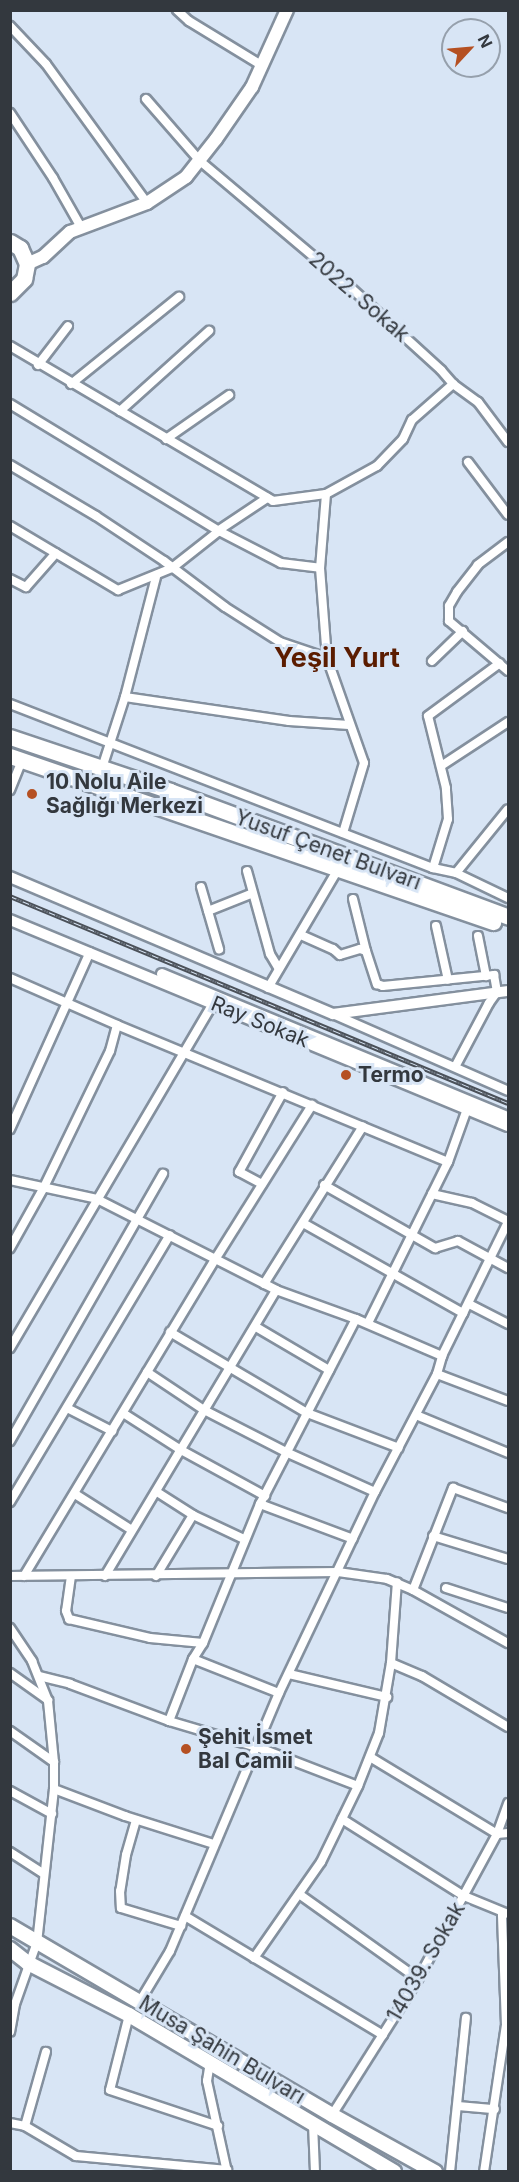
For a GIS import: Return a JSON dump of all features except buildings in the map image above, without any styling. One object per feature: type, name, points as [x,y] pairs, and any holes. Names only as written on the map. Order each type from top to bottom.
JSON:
[{"type":"highway","points":[[10,242],[20,248],[27,264],[24,279],[12,294]]},
{"type":"highway","name":"Yusuf Çenet Bulvarı","points":[[10,737],[102,768],[508,917]]},
{"type":"highway","name":"Yusuf Çenet Bulvarı","points":[[16,758],[508,927]]},
{"type":"main road","points":[[27,264],[43,257],[70,232],[119,216],[147,203],[186,177],[200,161],[252,87],[287,10]]},
{"type":"main road","name":"Musa Şahin Bulvarı","points":[[13,1932],[37,1942],[332,2115],[435,2172]]},
{"type":"main road","name":"Musa Şahin Bulvarı","points":[[10,1949],[28,1963],[129,2015],[394,2172]]},
{"type":"street","points":[[177,10],[189,21],[261,65]]},
{"type":"street","points":[[10,26],[46,64],[147,203]]},
{"type":"street","name":"2022. Sokak","points":[[146,99],[200,161],[351,288],[441,370],[453,384],[478,402],[508,442]]},
{"type":"street","points":[[10,113],[53,178],[81,227]]},
{"type":"street","points":[[71,384],[179,297]]},
{"type":"street","points":[[38,365],[68,326]]},
{"type":"street","points":[[120,411],[209,331]]},
{"type":"street","points":[[10,346],[38,365],[273,501],[326,494],[377,466],[403,439],[412,420],[453,384]]},
{"type":"street","points":[[166,439],[188,421],[229,395]]},
{"type":"street","points":[[10,404],[219,530],[281,563],[320,568]]},
{"type":"street","points":[[468,462],[508,515]]},
{"type":"street","points":[[10,465],[96,516],[225,607],[280,642],[327,658]]},
{"type":"street","points":[[326,494],[320,568],[327,658],[364,763],[343,833]]},
{"type":"street","points":[[10,526],[118,590],[156,577],[172,568],[219,530],[267,498]]},
{"type":"street","points":[[508,542],[478,565],[449,606],[449,621],[508,671]]},
{"type":"street","points":[[10,579],[26,587],[56,553]]},
{"type":"street","points":[[102,768],[125,697],[156,577]]},
{"type":"street","points":[[432,661],[463,631]]},
{"type":"street","points":[[434,868],[448,819],[441,766],[428,716],[501,663]]},
{"type":"street","points":[[125,697],[289,721],[349,725]]},
{"type":"street","points":[[10,704],[112,741],[434,868],[456,873],[508,898]]},
{"type":"street","points":[[441,766],[508,722]]},
{"type":"street","points":[[10,790],[16,758]]},
{"type":"street","points":[[456,873],[508,809]]},
{"type":"street","points":[[268,988],[301,936],[338,869]]},
{"type":"street","points":[[247,871],[270,954],[279,969]]},
{"type":"street","points":[[10,877],[508,1091]]},
{"type":"street","points":[[201,887],[219,949]]},
{"type":"street","points":[[208,911],[253,893]]},
{"type":"street","points":[[353,899],[377,984],[494,975],[503,992]]},
{"type":"street","points":[[10,915],[214,995],[508,1117]]},
{"type":"street","name":"Ray Sokak","points":[[10,920],[508,1126]]},
{"type":"street","points":[[436,926],[448,980]]},
{"type":"street","points":[[301,936],[333,949],[340,955],[360,949],[366,951]]},
{"type":"street","points":[[478,936],[486,976]]},
{"type":"street","points":[[10,1129],[90,952]]},
{"type":"street","points":[[10,978],[182,1054],[284,1092],[448,1162]]},
{"type":"street","points":[[333,1014],[503,992]]},
{"type":"street","points":[[454,1067],[503,992]]},
{"type":"street","points":[[10,1348],[213,1003]]},
{"type":"street","points":[[10,1248],[43,1189],[110,1051],[117,1025]]},
{"type":"street","points":[[262,1184],[239,1172],[284,1092]]},
{"type":"street","points":[[24,1576],[170,1332],[312,1105]]},
{"type":"street","points":[[368,1323],[448,1162],[467,1109]]},
{"type":"street","points":[[264,1284],[363,1126]]},
{"type":"street","points":[[10,1441],[163,1174]]},
{"type":"street","points":[[10,1180],[43,1189],[98,1199],[276,1290],[368,1323],[442,1356]]},
{"type":"street","points":[[324,1185],[435,1248],[458,1241],[508,1268]]},
{"type":"street","points":[[140,2001],[170,1951],[279,1693],[375,1492],[437,1374],[442,1356],[508,1222],[472,1203],[432,1194]]},
{"type":"street","points":[[303,1223],[464,1313]]},
{"type":"street","points":[[10,1502],[170,1235]]},
{"type":"street","points":[[105,1576],[276,1290]]},
{"type":"street","points":[[469,1304],[508,1324]]},
{"type":"street","points":[[170,1721],[193,1659],[202,1643],[260,1504],[356,1319]]},
{"type":"street","points":[[255,1328],[329,1370]]},
{"type":"street","points":[[170,1332],[307,1413],[399,1448]]},
{"type":"street","points":[[147,1371],[204,1410],[288,1453],[375,1492]]},
{"type":"street","points":[[437,1374],[508,1401]]},
{"type":"street","points":[[68,1408],[112,1431]]},
{"type":"street","points":[[123,1413],[181,1450],[265,1496]]},
{"type":"street","points":[[416,1415],[508,1453]]},
{"type":"street","points":[[413,1590],[453,1488],[508,1508]]},
{"type":"street","points":[[157,1492],[193,1515],[244,1539]]},
{"type":"street","points":[[75,1494],[132,1530]]},
{"type":"street","points":[[260,1504],[353,1539]]},
{"type":"street","points":[[156,1576],[193,1515]]},
{"type":"street","points":[[434,1536],[508,1559]]},
{"type":"street","points":[[10,1576],[338,1572],[397,1582],[508,1643]]},
{"type":"street","points":[[71,1576],[66,1611],[69,1619],[150,1638],[202,1643]]},
{"type":"street","points":[[254,1958],[321,1862],[370,1757],[379,1733],[387,1697],[397,1582]]},
{"type":"street","points":[[446,1588],[508,1608]]},
{"type":"street","points":[[10,2032],[15,2004],[37,1942],[54,1789],[54,1762],[48,1701],[39,1676],[11,1630]]},
{"type":"street","points":[[193,1659],[279,1693]]},
{"type":"street","points":[[391,1663],[422,1676],[508,1727]]},
{"type":"street","points":[[10,1673],[48,1701]]},
{"type":"street","points":[[290,1674],[387,1697]]},
{"type":"street","points":[[39,1676],[70,1684],[170,1721],[256,1747],[358,1786]]},
{"type":"street","points":[[12,1736],[54,1762]]},
{"type":"street","points":[[370,1757],[497,1834],[508,1833]]},
{"type":"street","points":[[54,1789],[136,1820],[214,1844]]},
{"type":"street","points":[[10,1791],[51,1815]]},
{"type":"street","name":"14039. Sokak","points":[[332,2115],[418,1979],[497,1834],[508,1803]]},
{"type":"street","points":[[342,1819],[464,1896],[506,1914],[507,2025],[484,2172]]},
{"type":"street","points":[[136,1820],[126,1855],[120,1891],[121,1908],[181,1926]]},
{"type":"street","points":[[10,1852],[44,1874]]},
{"type":"street","points":[[299,1894],[418,1979]]},
{"type":"street","points":[[185,1916],[383,2035]]},
{"type":"street","points":[[129,2015],[110,2090],[218,2126]]},
{"type":"street","points":[[450,2172],[466,2018]]},
{"type":"street","points":[[25,2126],[46,2052]]},
{"type":"street","points":[[10,2123],[25,2126],[76,2156],[227,2171],[207,2081],[210,2062]]},
{"type":"street","points":[[458,2106],[495,2109]]},
{"type":"street","points":[[313,2124],[315,2172]]},
{"type":"railway","points":[[10,896],[508,1103]]},
{"type":"place","name":"10 Nolu Aile Sağlığı Merkezi","points":[[32,794]]},
{"type":"place","name":"Termo","points":[[346,1075]]},
{"type":"place","name":"Şehit İsmet Bal Camii","points":[[186,1749]]},
{"type":"district","name":"Yeşil Yurt","points":[[337,658]]}]
